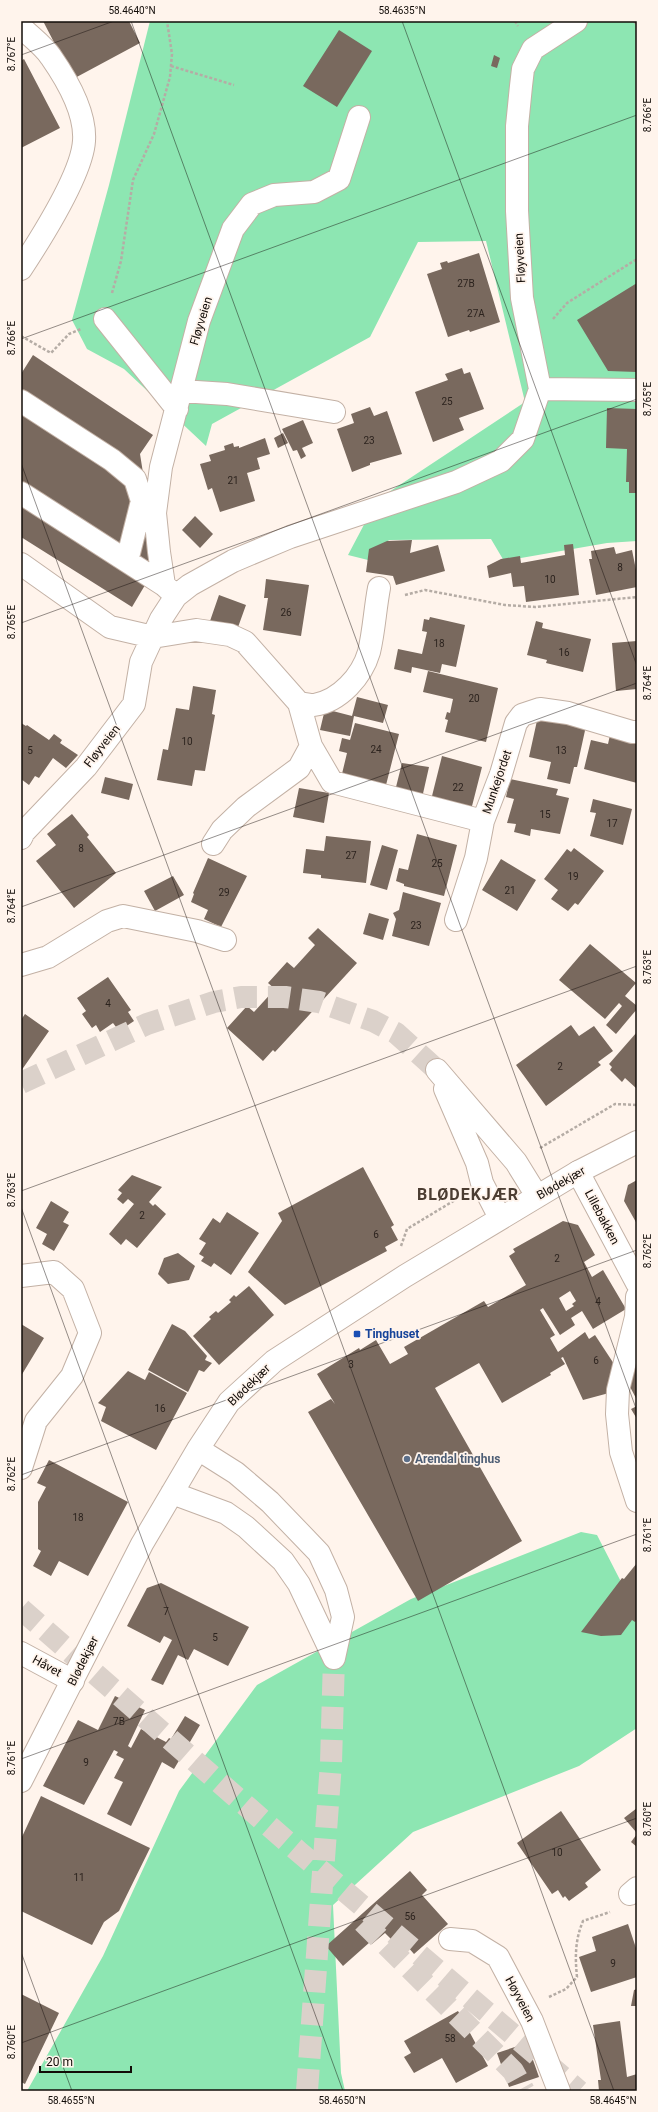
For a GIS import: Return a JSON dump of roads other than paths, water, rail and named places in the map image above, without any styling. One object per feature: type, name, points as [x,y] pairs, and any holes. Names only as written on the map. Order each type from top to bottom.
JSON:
[{"type":"street","points":[[21,269],[37,244],[74,175],[84,142],[82,119],[66,82],[51,56],[21,27],[22,21]]},
{"type":"street","name":"Fløyveien","points":[[170,591],[190,586],[247,555],[290,537],[456,482],[501,461],[523,439],[540,388],[522,298],[517,211],[517,126],[523,69],[532,49],[576,21]]},
{"type":"street","name":"Fløyveien","points":[[21,838],[24,832],[86,767],[134,704],[141,662],[161,619],[170,591],[155,513],[161,467],[199,321],[233,229],[252,204],[274,195],[314,192],[339,179],[359,118]]},
{"type":"street","points":[[105,319],[179,400],[227,394],[334,412]]},
{"type":"street","points":[[540,388],[637,390]]},
{"type":"street","points":[[21,401],[112,460],[135,479],[142,501],[127,561]]},
{"type":"street","points":[[21,493],[127,561],[170,591]]},
{"type":"street","points":[[21,564],[110,627],[153,637]]},
{"type":"street","points":[[299,703],[313,705],[328,701],[346,689],[360,672],[369,652],[378,595]]},
{"type":"street","name":"Munkejordet","points":[[153,637],[196,630],[230,635],[240,639],[245,642],[299,703],[311,746],[332,782],[483,821],[501,774],[516,723],[522,715],[540,709],[568,713],[632,732],[637,732]]},
{"type":"street","points":[[213,844],[222,830],[246,807],[299,768],[311,746]]},
{"type":"street","points":[[456,920],[476,858],[483,821]]},
{"type":"street","points":[[21,965],[48,957],[108,921],[123,916],[197,931],[225,940]]},
{"type":"street","points":[[500,1218],[482,1183],[477,1163],[437,1070],[516,1162],[537,1196]]},
{"type":"street","name":"Blødekjær","points":[[21,1781],[142,1544],[198,1449],[229,1402],[274,1361],[405,1276],[578,1172],[637,1142]]},
{"type":"street","name":"Lillebakken","points":[[578,1172],[637,1283]]},
{"type":"street","points":[[21,1276],[54,1272],[73,1288],[90,1333],[72,1376],[36,1421],[21,1468]]},
{"type":"street","points":[[637,1297],[636,1317],[618,1390],[617,1414],[620,1452],[637,1501]]},
{"type":"street","points":[[172,1493],[226,1513],[246,1528],[283,1561],[299,1584],[334,1658],[343,1617],[336,1590],[319,1553],[270,1502],[242,1478],[198,1449]]},
{"type":"street","name":"Håvet","points":[[21,1652],[72,1681]]},
{"type":"street","name":"Høyveien","points":[[450,1939],[472,1941],[498,1957],[525,2006],[559,2091]]},
{"type":"tunnel","points":[[21,1083],[147,1024],[214,1002],[241,997],[285,997],[319,1002],[373,1021],[396,1033],[437,1070]]},
{"type":"tunnel","points":[[21,1609],[299,1852],[579,2091]]},
{"type":"tunnel","points":[[307,2091],[331,1763],[334,1658]]},
{"type":"tunnel","points":[[363,1922],[513,2071],[524,2091]]},
{"type":"place","name":"Tinghuset","points":[[357,1334]]},
{"type":"place","name":"Arendal tinghus","points":[[407,1459]]},
{"type":"district","name":"BLØDEKJÆR","points":[[468,1194]]}]
